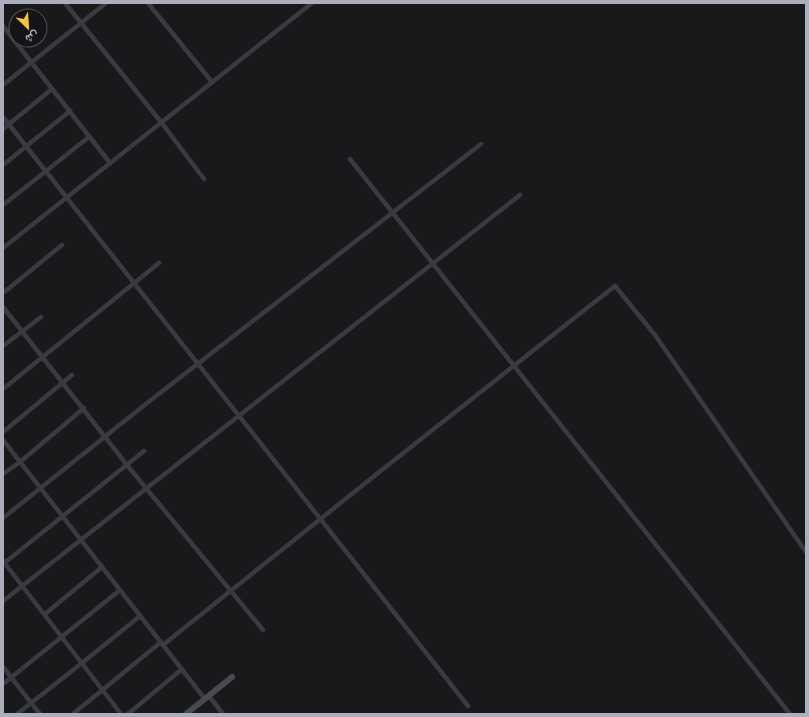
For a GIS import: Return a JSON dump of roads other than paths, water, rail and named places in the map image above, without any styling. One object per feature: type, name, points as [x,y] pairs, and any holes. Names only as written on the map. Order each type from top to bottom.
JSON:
[{"type":"street","points":[[65,3],[161,122],[204,179]]},
{"type":"street","points":[[3,85],[106,3]]},
{"type":"street","points":[[148,3],[212,82]]},
{"type":"street","points":[[3,248],[312,3]]},
{"type":"street","points":[[3,26],[8,33],[3,38]]},
{"type":"street","points":[[20,48],[110,163]]},
{"type":"street","points":[[3,129],[52,89]]},
{"type":"street","points":[[3,165],[70,112]]},
{"type":"street","points":[[3,117],[468,706]]},
{"type":"street","points":[[3,205],[89,136]]},
{"type":"street","points":[[3,518],[104,436],[481,144]]},
{"type":"street","points":[[350,159],[790,714]]},
{"type":"street","points":[[3,602],[520,195]]},
{"type":"street","points":[[3,293],[62,245]]},
{"type":"street","points":[[3,389],[159,263]]},
{"type":"street","points":[[73,714],[231,591],[615,286],[655,335],[806,552]]},
{"type":"street","points":[[3,307],[84,408],[146,489],[263,630]]},
{"type":"street","points":[[3,346],[41,317]]},
{"type":"street","points":[[3,432],[72,375]]},
{"type":"street","points":[[3,474],[20,462],[84,408]]},
{"type":"street","points":[[3,440],[182,669],[223,714]]},
{"type":"street","points":[[121,714],[4,563],[144,452]]},
{"type":"street","points":[[45,614],[102,567]]},
{"type":"street","points":[[3,684],[120,590]]},
{"type":"street","points":[[17,714],[140,616]]},
{"type":"street","points":[[3,667],[40,714]]},
{"type":"street","points":[[128,714],[182,669]]},
{"type":"street","points":[[186,714],[232,677]]}]
